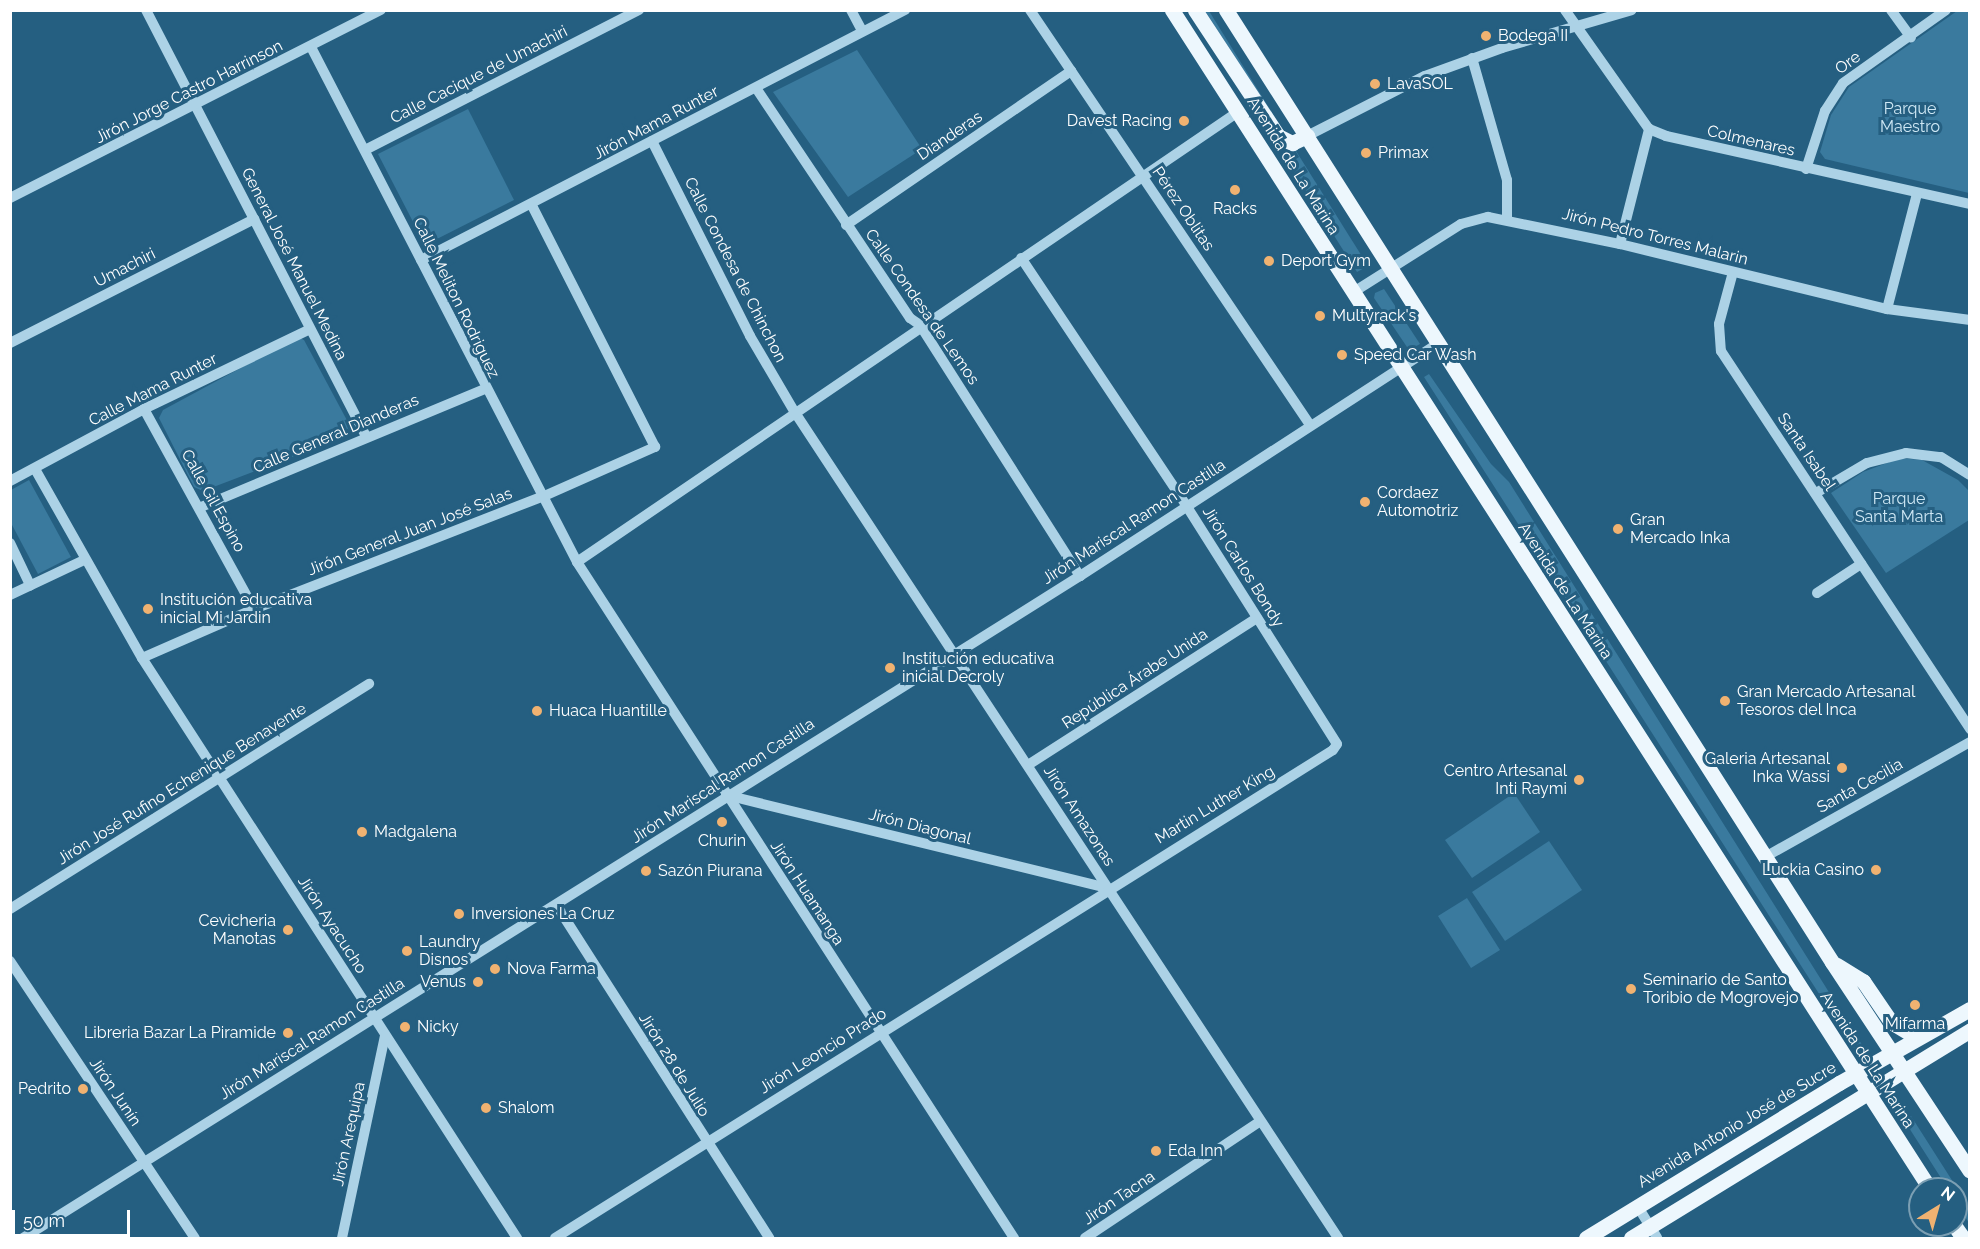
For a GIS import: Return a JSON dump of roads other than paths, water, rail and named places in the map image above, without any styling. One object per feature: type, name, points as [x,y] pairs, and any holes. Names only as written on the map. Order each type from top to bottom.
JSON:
[{"type":"main road","name":"Avenida de La Marina","points":[[1172,10],[1922,1177]]},
{"type":"main road","points":[[1195,10],[1278,136],[1292,142],[1307,136]]},
{"type":"main road","name":"Avenida de La Marina","points":[[1226,10],[1832,962],[1970,1171]]},
{"type":"main road","points":[[1832,962],[1863,981],[1891,1022],[1918,1038]]},
{"type":"main road","name":"Avenida Antonio José de Sucre","points":[[1586,1239],[1855,1074],[1970,1009]]},
{"type":"main road","points":[[1631,1239],[1653,1232],[1866,1091],[1970,1030]]},
{"type":"street","name":"General José Manuel Medina","points":[[146,10],[366,436]]},
{"type":"street","name":"Jirón Jorge Castro Harrinson","points":[[10,198],[381,10]]},
{"type":"street","name":"Calle Cacique de Umachiri","points":[[365,150],[639,10]]},
{"type":"street","points":[[851,10],[862,31]]},
{"type":"street","name":"Jirón Mama Runter","points":[[421,260],[532,206],[905,10]]},
{"type":"street","name":"Pérez Oblitas","points":[[1030,10],[1310,425]]},
{"type":"street","points":[[1564,10],[1649,129],[1620,244]]},
{"type":"street","points":[[1307,136],[1389,91],[1472,58],[1632,10]]},
{"type":"street","points":[[1891,10],[1911,38]]},
{"type":"street","name":"Ore","points":[[1806,169],[1833,95],[1843,83],[1911,38],[1946,10]]},
{"type":"street","name":"Calle Meliton Rodriguez","points":[[311,47],[421,260],[484,389],[577,562]]},
{"type":"street","points":[[1472,58],[1507,180],[1508,218]]},
{"type":"street","name":"Dianderas","points":[[846,225],[1071,71]]},
{"type":"street","name":"Calle Condesa de Lemos","points":[[756,88],[910,318],[920,326],[1080,576]]},
{"type":"street","points":[[577,562],[794,411],[1238,112]]},
{"type":"street","name":"Colmenares","points":[[1649,129],[1666,136],[1806,169],[1970,204]]},
{"type":"street","name":"Calle Condesa de Chinchon","points":[[652,141],[750,336],[794,411]]},
{"type":"street","points":[[1887,309],[1917,194]]},
{"type":"street","name":"Jirón General Juan José Salas","points":[[142,658],[254,609],[542,498],[654,447],[532,206]]},
{"type":"street","name":"Jirón Pedro Torres Malarin","points":[[1352,293],[1461,224],[1488,217],[1508,218],[1887,309],[1970,320]]},
{"type":"street","name":"Umachiri","points":[[10,343],[254,219]]},
{"type":"street","name":"Jirón Carlos Bondy","points":[[1021,258],[1186,505],[1337,744]]},
{"type":"street","name":"Santa Isabel","points":[[1733,272],[1719,324],[1721,351],[1970,729]]},
{"type":"street","name":"Calle Mama Runter","points":[[10,481],[144,409],[310,329]]},
{"type":"street","name":"Jirón Mariscal Ramon Castilla","points":[[23,1239],[143,1160],[258,1093],[373,1017],[556,906],[726,795],[1080,576],[1437,344]]},
{"type":"street","name":"Calle General Dianderas","points":[[201,507],[366,436],[484,389]]},
{"type":"street","name":"Calle Gil Espino","points":[[144,409],[201,507],[254,609]]},
{"type":"street","name":"Jirón Amazonas","points":[[794,411],[1338,1239]]},
{"type":"street","points":[[1816,493],[1867,463],[1906,453],[1941,457],[1970,475]]},
{"type":"street","name":"Jirón Ayacucho","points":[[35,469],[84,560],[142,658],[517,1239]]},
{"type":"street","points":[[10,543],[30,585]]},
{"type":"street","points":[[10,595],[84,560]]},
{"type":"street","name":"Jirón Huamanga","points":[[577,562],[1014,1239]]},
{"type":"street","points":[[1817,593],[1862,564]]},
{"type":"street","name":"República Árabe Unida","points":[[1028,765],[1257,618]]},
{"type":"street","name":"Jirón José Rufino Echenique Benavente","points":[[10,909],[369,684]]},
{"type":"street","name":"Santa Cecilia","points":[[1765,857],[1970,742]]},
{"type":"street","name":"Martin Luther King","points":[[1107,888],[1324,756],[1337,744]]},
{"type":"street","name":"Jirón Diagonal","points":[[726,795],[1107,888]]},
{"type":"street","name":"Jirón Leoncio Prado","points":[[555,1239],[1107,888]]},
{"type":"street","name":"Jirón 28 de Julio","points":[[556,906],[705,1143],[769,1239]]},
{"type":"street","name":"Jirón Junín","points":[[10,961],[195,1239]]},
{"type":"street","name":"Jirón Arequipa","points":[[342,1239],[385,1036]]},
{"type":"street","name":"Jirón Tacna","points":[[1085,1239],[1260,1122]]},
{"type":"street","points":[[1638,1207],[1653,1232]]},
{"type":"place","name":"Bodega II","points":[[1486,36]]},
{"type":"place","name":"LavaSOL","points":[[1375,84]]},
{"type":"place","name":"Davest Racing","points":[[1184,121]]},
{"type":"place","name":"Primax","points":[[1366,153]]},
{"type":"place","name":"Racks","points":[[1235,190]]},
{"type":"place","name":"Deport Gym","points":[[1269,261]]},
{"type":"place","name":"Multyrack's","points":[[1320,316]]},
{"type":"place","name":"Speed Car Wash","points":[[1342,355]]},
{"type":"place","name":"Cordaez Automotriz","points":[[1365,502]]},
{"type":"place","name":"Gran Mercado Inka","points":[[1618,529]]},
{"type":"place","name":"Institución educativa inicial Mi Jardin","points":[[148,609]]},
{"type":"place","name":"Institución educativa inicial Decroly","points":[[890,668]]},
{"type":"place","name":"Gran Mercado Artesanal Tesoros del Inca","points":[[1725,701]]},
{"type":"place","name":"Huaca Huantille","points":[[537,711]]},
{"type":"place","name":"Galeria Artesanal Inka Wassi","points":[[1842,768]]},
{"type":"place","name":"Centro Artesanal Inti Raymi","points":[[1579,780]]},
{"type":"place","name":"Churin","points":[[722,822]]},
{"type":"place","name":"Madgalena","points":[[362,832]]},
{"type":"place","name":"Luckia Casino","points":[[1876,870]]},
{"type":"place","name":"Sazón Piurana","points":[[646,871]]},
{"type":"place","name":"Inversiones La Cruz","points":[[459,914]]},
{"type":"place","name":"Cevicheria Manotas","points":[[288,930]]},
{"type":"place","name":"Laundry Disnos","points":[[407,951]]},
{"type":"place","name":"Nova Farma","points":[[495,969]]},
{"type":"place","name":"Venus","points":[[478,982]]},
{"type":"place","name":"Seminario de Santo Toribio de Mogrovejo","points":[[1631,989]]},
{"type":"place","name":"Mifarma","points":[[1915,1005]]},
{"type":"place","name":"Nicky","points":[[405,1027]]},
{"type":"place","name":"Libreria Bazar La Piramide","points":[[288,1033]]},
{"type":"place","name":"Pedrito","points":[[83,1089]]},
{"type":"place","name":"Shalom","points":[[486,1108]]},
{"type":"place","name":"Eda Inn","points":[[1156,1151]]},
{"type":"park label","name":"Parque Maestro","points":[[1910,118]]},
{"type":"park label","name":"Parque Santa Marta","points":[[1899,508]]}]
